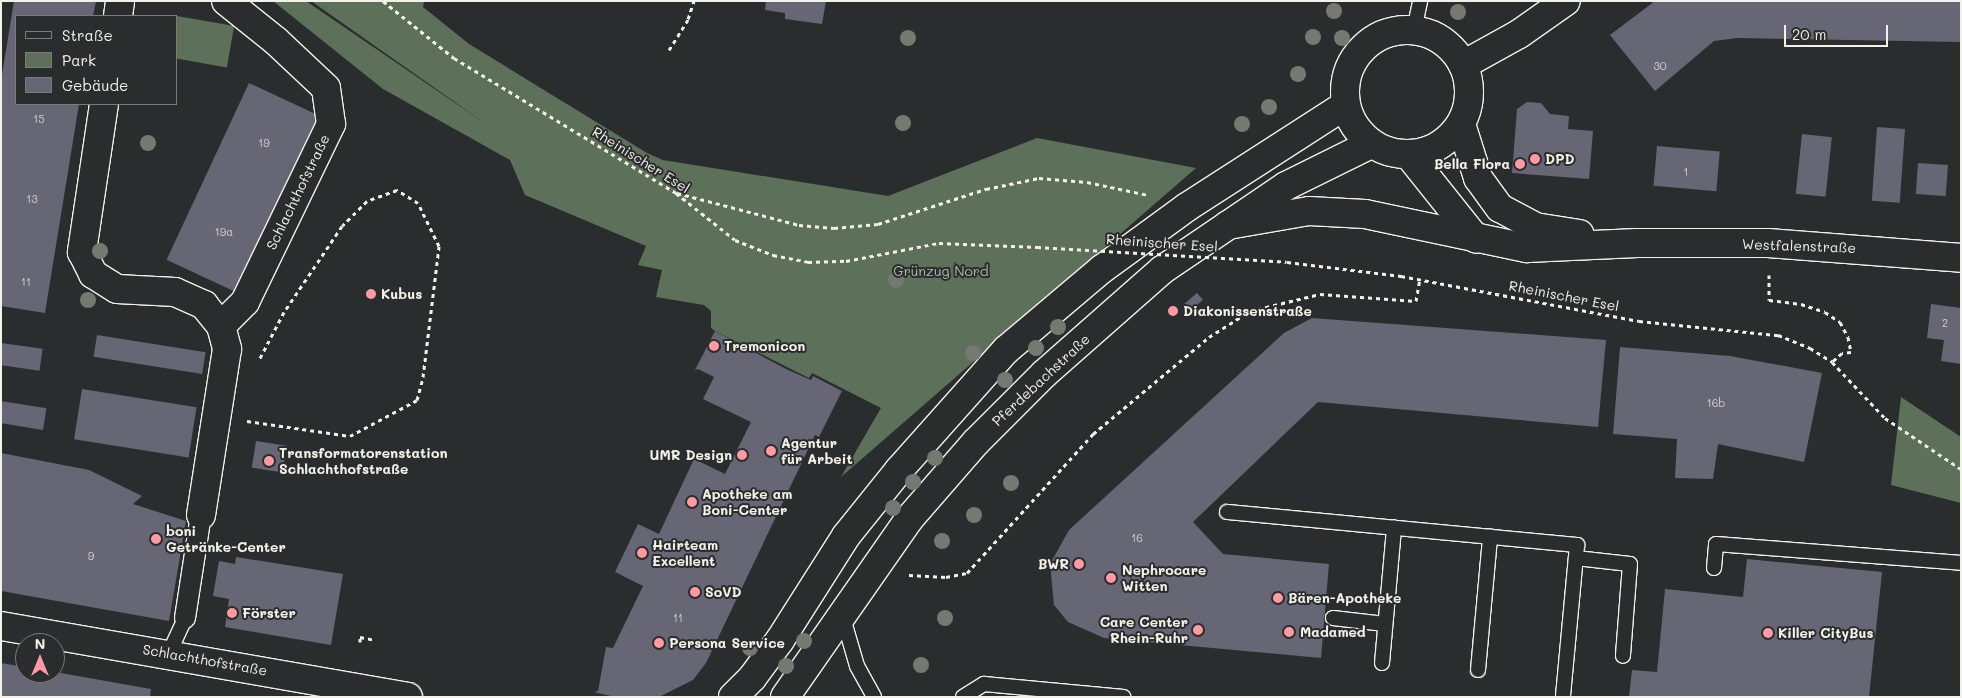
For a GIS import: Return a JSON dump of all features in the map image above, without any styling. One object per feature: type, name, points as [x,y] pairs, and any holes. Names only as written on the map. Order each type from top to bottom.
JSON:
[{"type":"street","points":[[118,15],[120,1]]},
{"type":"street","name":"Schlachthofstraße","points":[[222,326],[245,302],[331,124],[326,88],[276,41],[226,1]]},
{"type":"street","points":[[1463,65],[1519,34],[1566,1]]},
{"type":"street","points":[[1414,30],[1440,40],[1451,48],[1463,65],[1469,92],[1461,124],[1448,140],[1430,150],[1410,155],[1383,150],[1371,144],[1359,134],[1345,104],[1344,85],[1350,66],[1361,49],[1376,38],[1395,31],[1414,30]]},
{"type":"street","points":[[733,697],[752,678],[780,640],[846,536],[899,470],[1006,350],[1102,269],[1187,207],[1345,104]]},
{"type":"street","points":[[104,105],[82,252],[93,274],[117,289],[175,292],[204,305],[222,326],[227,349],[185,618]]},
{"type":"street","name":"Westfalenstraße","points":[[1461,124],[1478,178],[1500,208],[1535,227],[1637,243]]},
{"type":"street","name":"Pferdebachstraße","points":[[785,697],[843,618],[878,562],[976,442],[1044,374],[1162,270],[1302,177],[1371,144]]},
{"type":"street","points":[[1410,155],[1476,239]]},
{"type":"street","name":"Westfalenstraße","points":[[1228,225],[1309,211],[1365,214],[1476,239],[1527,248],[1637,243],[1768,243],[1916,252],[1961,258]]},
{"type":"street","name":"Schlachthofstraße","points":[[1,626],[408,697]]},
{"type":"lane","points":[[1414,30],[1420,1]]},
{"type":"lane","points":[[1227,512],[1577,545],[1563,697]]},
{"type":"lane","points":[[1382,663],[1394,528]]},
{"type":"lane","points":[[1478,670],[1490,537]]},
{"type":"lane","points":[[1714,568],[1716,544],[1961,563]]},
{"type":"lane","points":[[1576,558],[1630,564],[1623,656]]},
{"type":"lane","points":[[169,654],[185,618]]},
{"type":"lane","points":[[843,618],[857,666],[874,697]]},
{"type":"lane","points":[[1333,618],[1385,624]]},
{"type":"lane","points":[[963,697],[984,684],[1123,697]]},
{"type":"path","name":"Rheinischer Esel","points":[[383,1],[454,58],[676,193],[735,240],[773,255],[808,262],[846,261],[939,243],[1287,262],[1420,279],[1639,321],[1778,335],[1810,348],[1832,362],[1884,418],[1961,470]]},
{"type":"path","points":[[669,50],[688,19],[694,1]]},
{"type":"path","points":[[676,193],[799,225],[834,228],[878,224],[986,189],[1039,178],[1087,182],[1138,192],[1187,207]]},
{"type":"path","points":[[215,417],[350,436],[417,400],[439,246],[418,203],[397,190],[367,201],[342,226],[284,312],[256,365]]},
{"type":"path","points":[[1768,243],[1769,300],[1801,304],[1825,312],[1840,322],[1848,337],[1851,352],[1842,354],[1832,362]]},
{"type":"path","points":[[878,562],[908,575],[924,578],[967,573],[1093,434],[1225,327],[1250,311],[1320,294],[1416,301],[1420,279]]},
{"type":"path","points":[[359,646],[360,637],[375,640]]},
{"type":"green space","name":"Grünzug Nord","points":[[273,1],[306,1],[486,124],[311,1],[424,1],[423,7],[469,44],[647,153],[663,160],[888,196],[1037,138],[1196,168],[841,477],[881,408],[812,373],[809,378],[715,331],[711,328],[711,311],[704,305],[656,297],[662,270],[638,265],[646,246],[525,195],[510,160],[383,89]]},
{"type":"green space","points":[[178,16],[234,26],[227,67],[178,59]]},
{"type":"green space","points":[[1901,397],[1961,437],[1961,503],[1891,485]]},
{"type":"building","points":[[14,1],[96,1],[93,15],[15,15],[15,105],[79,105],[45,313],[1,306],[1,81]]},
{"type":"building","points":[[766,1],[826,1],[822,24],[785,19],[785,13],[765,10]]},
{"type":"building","points":[[1655,1],[1961,1],[1961,42],[1737,38],[1714,41],[1655,91],[1610,35]]},
{"type":"building","points":[[249,83],[320,116],[237,293],[167,260]]},
{"type":"building","points":[[1527,102],[1541,103],[1550,114],[1569,116],[1568,129],[1593,131],[1589,179],[1512,173],[1517,109]]},
{"type":"building","points":[[1877,127],[1905,129],[1900,203],[1872,201]]},
{"type":"building","points":[[1802,134],[1832,137],[1826,197],[1796,194]]},
{"type":"building","points":[[1657,146],[1720,151],[1716,191],[1654,186]]},
{"type":"building","points":[[1918,163],[1948,165],[1946,196],[1916,194]]},
{"type":"building","points":[[1197,293],[1203,300],[1188,313],[1182,306]]},
{"type":"building","points":[[1931,304],[1961,308],[1961,364],[1941,361],[1944,340],[1927,338]]},
{"type":"building","points":[[1312,318],[1606,340],[1598,427],[1318,402],[1193,522],[1223,554],[1329,564],[1321,658],[1104,638],[1068,622],[1054,605],[1050,564],[1069,530],[1284,333]]},
{"type":"building","points":[[715,331],[786,369],[811,380],[813,376],[842,391],[819,437],[815,435],[706,663],[693,680],[659,697],[615,697],[594,692],[598,691],[606,647],[613,648],[643,586],[615,572],[638,524],[659,534],[694,459],[725,474],[751,422],[703,399],[714,377],[698,369],[695,370]]},
{"type":"building","points":[[97,335],[206,352],[202,374],[94,357]]},
{"type":"building","points":[[1,343],[43,349],[40,371],[1,365]]},
{"type":"building","points":[[1620,347],[1730,356],[1822,373],[1804,462],[1718,444],[1713,479],[1675,478],[1677,439],[1613,434]]},
{"type":"building","points":[[82,389],[197,407],[189,458],[74,439]]},
{"type":"building","points":[[1,401],[46,408],[43,430],[1,423]]},
{"type":"building","name":"Transformatorenstation Schlachthofstraße","points":[[256,441],[287,446],[282,473],[252,468]]},
{"type":"building","points":[[1,453],[89,470],[142,496],[133,504],[186,521],[169,621],[1,591]]},
{"type":"building","points":[[236,557],[343,574],[331,645],[225,627],[229,599],[213,596],[219,561],[235,564]]},
{"type":"building","name":"Killer CityBus","points":[[1747,559],[1882,572],[1869,697],[1629,697],[1632,670],[1657,672],[1665,589],[1743,597]]},
{"type":"building","points":[[1,663],[15,665],[15,683],[65,683],[65,674],[151,689],[150,697],[1,697]]},
{"type":"place","name":"DPD","points":[[1535,159]]},
{"type":"place","name":"Bella Flora","points":[[1520,164]]},
{"type":"place","name":"Kubus","points":[[371,294]]},
{"type":"place","name":"Diakonissenstraße","points":[[1173,311]]},
{"type":"place","name":"Tremonicon","points":[[714,346]]},
{"type":"place","name":"Agentur für Arbeit","points":[[771,451]]},
{"type":"place","name":"UMR Design","points":[[742,455]]},
{"type":"place","name":"Transformatorenstation Schlachthofstraße","points":[[269,461]]},
{"type":"place","name":"Apotheke am Boni-Center","points":[[692,502]]},
{"type":"place","name":"boni Getränke-Center","points":[[156,539]]},
{"type":"place","name":"Hairteam Excellent","points":[[642,553]]},
{"type":"place","name":"BWR","points":[[1079,564]]},
{"type":"place","name":"Nephrocare Witten","points":[[1111,578]]},
{"type":"place","name":"SoVD","points":[[695,592]]},
{"type":"place","name":"Bären-Apotheke","points":[[1278,598]]},
{"type":"place","name":"Förster","points":[[232,613]]},
{"type":"place","name":"Care Center Rhein-Ruhr","points":[[1198,630]]},
{"type":"place","name":"Madamed","points":[[1289,632]]},
{"type":"place","name":"Killer CityBus","points":[[1768,633]]},
{"type":"place","name":"Persona Service","points":[[659,643]]}]
